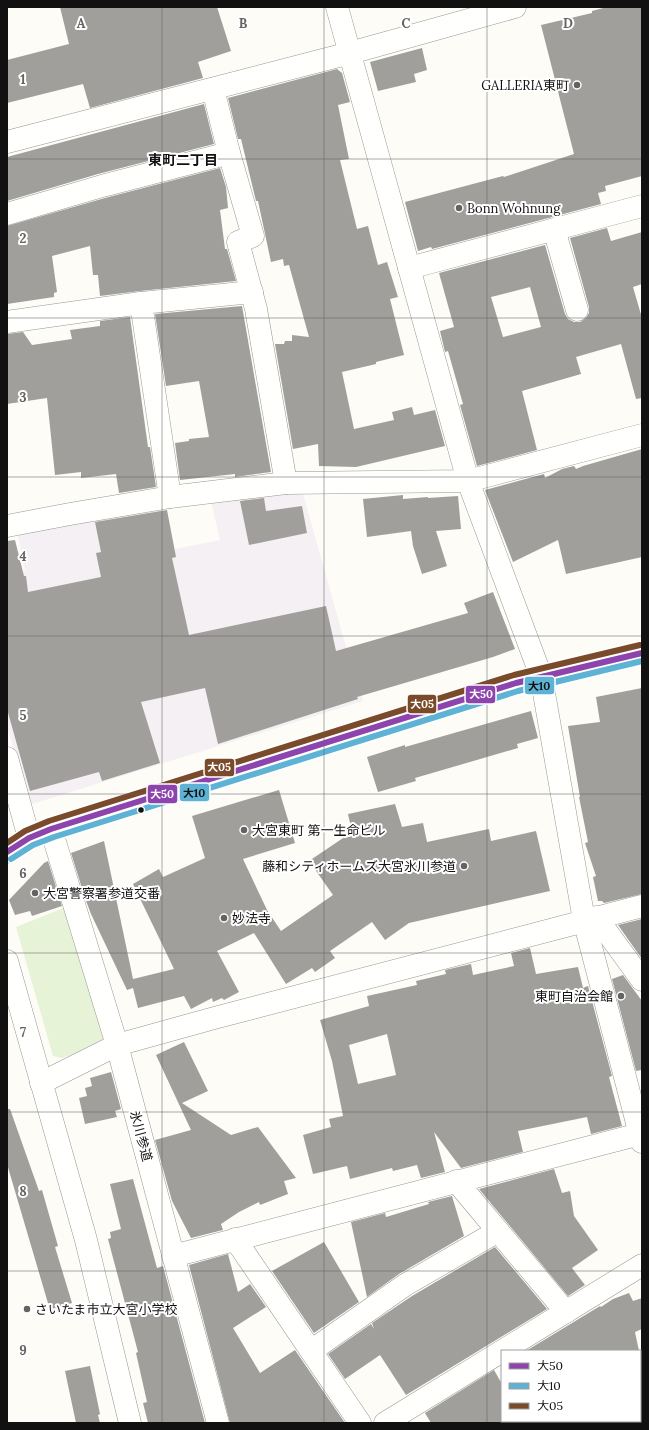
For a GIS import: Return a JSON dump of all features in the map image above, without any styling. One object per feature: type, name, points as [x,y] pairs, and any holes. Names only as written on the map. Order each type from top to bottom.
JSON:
[{"type":"main road","points":[[7,852],[29,838],[51,829],[429,709],[541,676],[642,653]]},
{"type":"street","points":[[173,1256],[456,1181],[641,1138],[590,919],[541,676],[468,481],[337,7]]},
{"type":"street","points":[[7,142],[350,53],[508,8]]},
{"type":"street","points":[[213,89],[229,153],[253,236],[238,242],[256,309],[286,482]]},
{"type":"street","points":[[7,214],[102,186],[229,153]]},
{"type":"street","points":[[409,268],[642,206]]},
{"type":"street","points":[[554,229],[577,310]]},
{"type":"street","points":[[7,322],[141,303],[252,292]]},
{"type":"street","points":[[141,303],[170,497]]},
{"type":"street","points":[[7,526],[170,497],[286,482],[468,481],[642,435]]},
{"type":"street","points":[[7,758],[29,838]]},
{"type":"street","name":"氷川参道","points":[[51,829],[117,1045],[218,1423]]},
{"type":"street","points":[[41,1083],[117,1045],[225,1015],[642,906]]},
{"type":"street","points":[[590,919],[642,980]]},
{"type":"street","points":[[7,961],[86,1240],[130,1423]]},
{"type":"street","points":[[456,1181],[566,1312]]},
{"type":"street","points":[[311,1351],[405,1285],[498,1231]]},
{"type":"street","points":[[235,1239],[360,1423]]},
{"type":"street","points":[[504,1350],[642,1265]]},
{"type":"street","points":[[385,1423],[501,1352]]},
{"type":"shaded area","points":[[302,490],[344,640],[363,701],[29,805],[7,726],[7,575],[25,571],[17,531],[160,507],[170,550],[220,540],[211,501]]},
{"type":"green space","points":[[66,907],[106,1045],[62,1058],[53,1056],[16,927]]},
{"type":"building","points":[[60,7],[217,7],[231,51],[198,62],[203,78],[90,108],[83,84],[7,103],[7,60],[69,44]]},
{"type":"building","points":[[607,7],[642,7],[642,176],[605,186],[606,191],[598,193],[601,204],[432,249],[431,247],[418,251],[405,202],[503,176],[504,177],[574,154],[541,25],[592,13],[592,11]]},
{"type":"building","points":[[422,48],[427,70],[414,74],[416,82],[378,91],[370,62]]},
{"type":"building","points":[[337,69],[342,73],[350,102],[338,105],[349,159],[340,160],[357,229],[368,226],[378,265],[387,262],[398,297],[390,299],[404,355],[376,362],[376,364],[342,372],[354,429],[394,420],[392,412],[412,407],[414,415],[435,410],[445,446],[356,467],[319,466],[318,444],[293,449],[275,344],[284,344],[285,341],[292,341],[292,335],[309,337],[289,265],[284,266],[283,259],[271,262],[258,201],[256,201],[241,139],[238,139],[228,98]]},
{"type":"building","points":[[204,104],[214,144],[98,174],[7,201],[7,157]]},
{"type":"building","points":[[220,168],[226,187],[228,208],[220,210],[225,249],[227,249],[236,281],[100,296],[98,275],[93,275],[90,246],[52,256],[57,292],[54,293],[54,297],[7,304],[7,226],[105,198]]},
{"type":"building","points":[[607,228],[611,241],[642,232],[642,284],[633,287],[642,318],[642,398],[636,399],[621,344],[576,357],[581,374],[522,391],[537,450],[477,466],[460,405],[463,404],[448,351],[445,352],[440,331],[454,327],[439,273],[545,245],[565,314],[568,319],[574,322],[580,322],[586,318],[589,313],[589,307],[570,238]],"holes":[[[530,287],[541,327],[503,337],[491,297]]]},
{"type":"building","points":[[242,306],[271,472],[235,477],[235,474],[180,480],[175,443],[189,441],[189,439],[209,437],[199,381],[166,386],[155,314]]},
{"type":"building","points":[[130,317],[148,447],[150,447],[156,487],[119,493],[116,474],[81,478],[81,472],[55,475],[47,398],[7,404],[7,334],[23,332],[32,345],[72,339],[70,330],[100,326],[100,321]]},
{"type":"building","points":[[642,449],[642,557],[566,574],[558,540],[513,562],[485,490],[544,474],[545,478],[562,469],[574,466],[576,469]]},
{"type":"building","points":[[403,495],[403,499],[458,496],[461,529],[436,531],[447,566],[422,574],[413,546],[411,531],[367,537],[363,499]]},
{"type":"building","points":[[264,498],[266,511],[302,506],[307,533],[249,545],[240,501]]},
{"type":"building","points":[[167,510],[176,557],[172,558],[189,635],[326,606],[336,651],[468,613],[464,603],[493,592],[515,649],[493,657],[357,697],[358,699],[218,744],[205,688],[141,702],[160,763],[102,781],[99,772],[30,791],[7,709],[7,541],[15,540],[24,576],[26,576],[28,592],[101,577],[96,553],[101,552],[95,522]]},
{"type":"building","points":[[642,688],[642,894],[604,903],[602,901],[598,901],[593,877],[596,876],[585,843],[588,842],[579,797],[568,726],[600,722],[596,697]]},
{"type":"building","points":[[531,711],[538,738],[517,744],[518,748],[415,778],[416,781],[378,792],[367,757],[405,745],[405,747]]},
{"type":"building","points":[[279,790],[295,843],[243,859],[267,910],[281,931],[333,895],[309,861],[352,832],[348,814],[395,804],[402,827],[423,823],[427,842],[489,829],[491,841],[536,831],[550,891],[409,923],[385,940],[372,922],[330,951],[335,958],[315,972],[312,968],[286,984],[254,933],[217,951],[239,992],[224,1000],[222,998],[213,1002],[212,998],[191,1009],[184,996],[138,1008],[133,988],[127,990],[91,914],[71,853],[104,841],[133,979],[174,969],[133,884],[159,869],[163,877],[205,858],[192,816]]},
{"type":"building","points":[[48,861],[62,906],[32,916],[30,911],[15,915],[9,900],[44,863]]},
{"type":"building","points":[[642,919],[642,959],[618,925]]},
{"type":"building","points":[[530,948],[536,974],[578,967],[583,988],[588,986],[612,1076],[609,1077],[622,1126],[591,1134],[587,1117],[518,1131],[523,1152],[461,1168],[434,1132],[445,1172],[421,1178],[417,1165],[393,1171],[392,1168],[350,1179],[347,1166],[313,1174],[303,1135],[331,1127],[329,1119],[343,1116],[332,1061],[320,1020],[369,1006],[367,996],[417,985],[416,981],[446,974],[445,970],[471,964],[473,975],[514,966],[511,953]],"holes":[[[387,1034],[396,1075],[358,1084],[349,1045]]]},
{"type":"building","points":[[623,975],[642,1001],[642,1070],[636,1071],[612,979]]},
{"type":"building","points":[[184,1042],[208,1091],[182,1103],[231,1135],[258,1127],[296,1178],[284,1181],[288,1194],[260,1205],[259,1202],[239,1212],[221,1224],[223,1230],[191,1238],[172,1201],[155,1140],[191,1130],[156,1055]]},
{"type":"building","points":[[111,1072],[121,1109],[115,1111],[117,1117],[85,1124],[79,1098],[87,1096],[85,1088],[92,1086],[90,1078]]},
{"type":"building","points":[[7,1109],[10,1109],[39,1191],[42,1190],[58,1246],[55,1247],[72,1303],[50,1310],[7,1164]]},
{"type":"building","points":[[554,1169],[562,1193],[570,1191],[574,1216],[598,1250],[572,1268],[585,1285],[568,1296],[479,1189]]},
{"type":"building","points":[[133,1179],[157,1268],[163,1266],[205,1423],[148,1423],[143,1403],[147,1402],[136,1353],[138,1352],[108,1239],[111,1238],[110,1232],[121,1229],[110,1184]]},
{"type":"building","points":[[452,1196],[464,1236],[399,1274],[367,1297],[351,1222],[385,1213],[386,1217],[429,1204],[428,1202]]},
{"type":"building","points":[[324,1242],[359,1302],[314,1333],[272,1271]]},
{"type":"building","points":[[495,1247],[547,1309],[406,1395],[380,1355],[345,1379],[328,1354],[371,1324],[374,1329],[372,1323],[412,1296]]},
{"type":"building","points":[[228,1254],[238,1292],[250,1284],[266,1307],[233,1328],[260,1373],[295,1350],[345,1423],[230,1423],[189,1265]]},
{"type":"building","points":[[629,1293],[633,1301],[642,1298],[642,1329],[635,1332],[639,1350],[528,1350],[600,1306],[601,1307],[613,1299]]},
{"type":"building","points":[[90,1366],[100,1414],[98,1415],[100,1423],[76,1423],[65,1371]]},
{"type":"building","points":[[494,1370],[501,1382],[502,1423],[431,1423],[425,1413]]},
{"type":"transit line","name":"大05","points":[[7,843],[25,831],[49,821],[514,675],[640,645]]},
{"type":"transit line","name":"大50","points":[[7,852],[29,838],[51,829],[516,683],[642,653]]},
{"type":"transit line","name":"大10","points":[[11,859],[33,845],[54,837],[518,691],[642,661]]},
{"type":"place","name":"GALLERIA東町","points":[[577,85]]},
{"type":"place","name":"Bonn Wohnung","points":[[459,208]]},
{"type":"place","name":"大宮東町 第一生命ビル","points":[[244,830]]},
{"type":"place","name":"藤和シティホームズ大宮氷川参道","points":[[464,866]]},
{"type":"place","name":"大宮警察署参道交番","points":[[35,893]]},
{"type":"place","name":"妙法寺","points":[[224,918]]},
{"type":"place","name":"東町自治会館","points":[[621,996]]},
{"type":"place","name":"さいたま市立大宮小学校","points":[[27,1309]]},
{"type":"district","name":"東町二丁目","points":[[183,160]]}]
